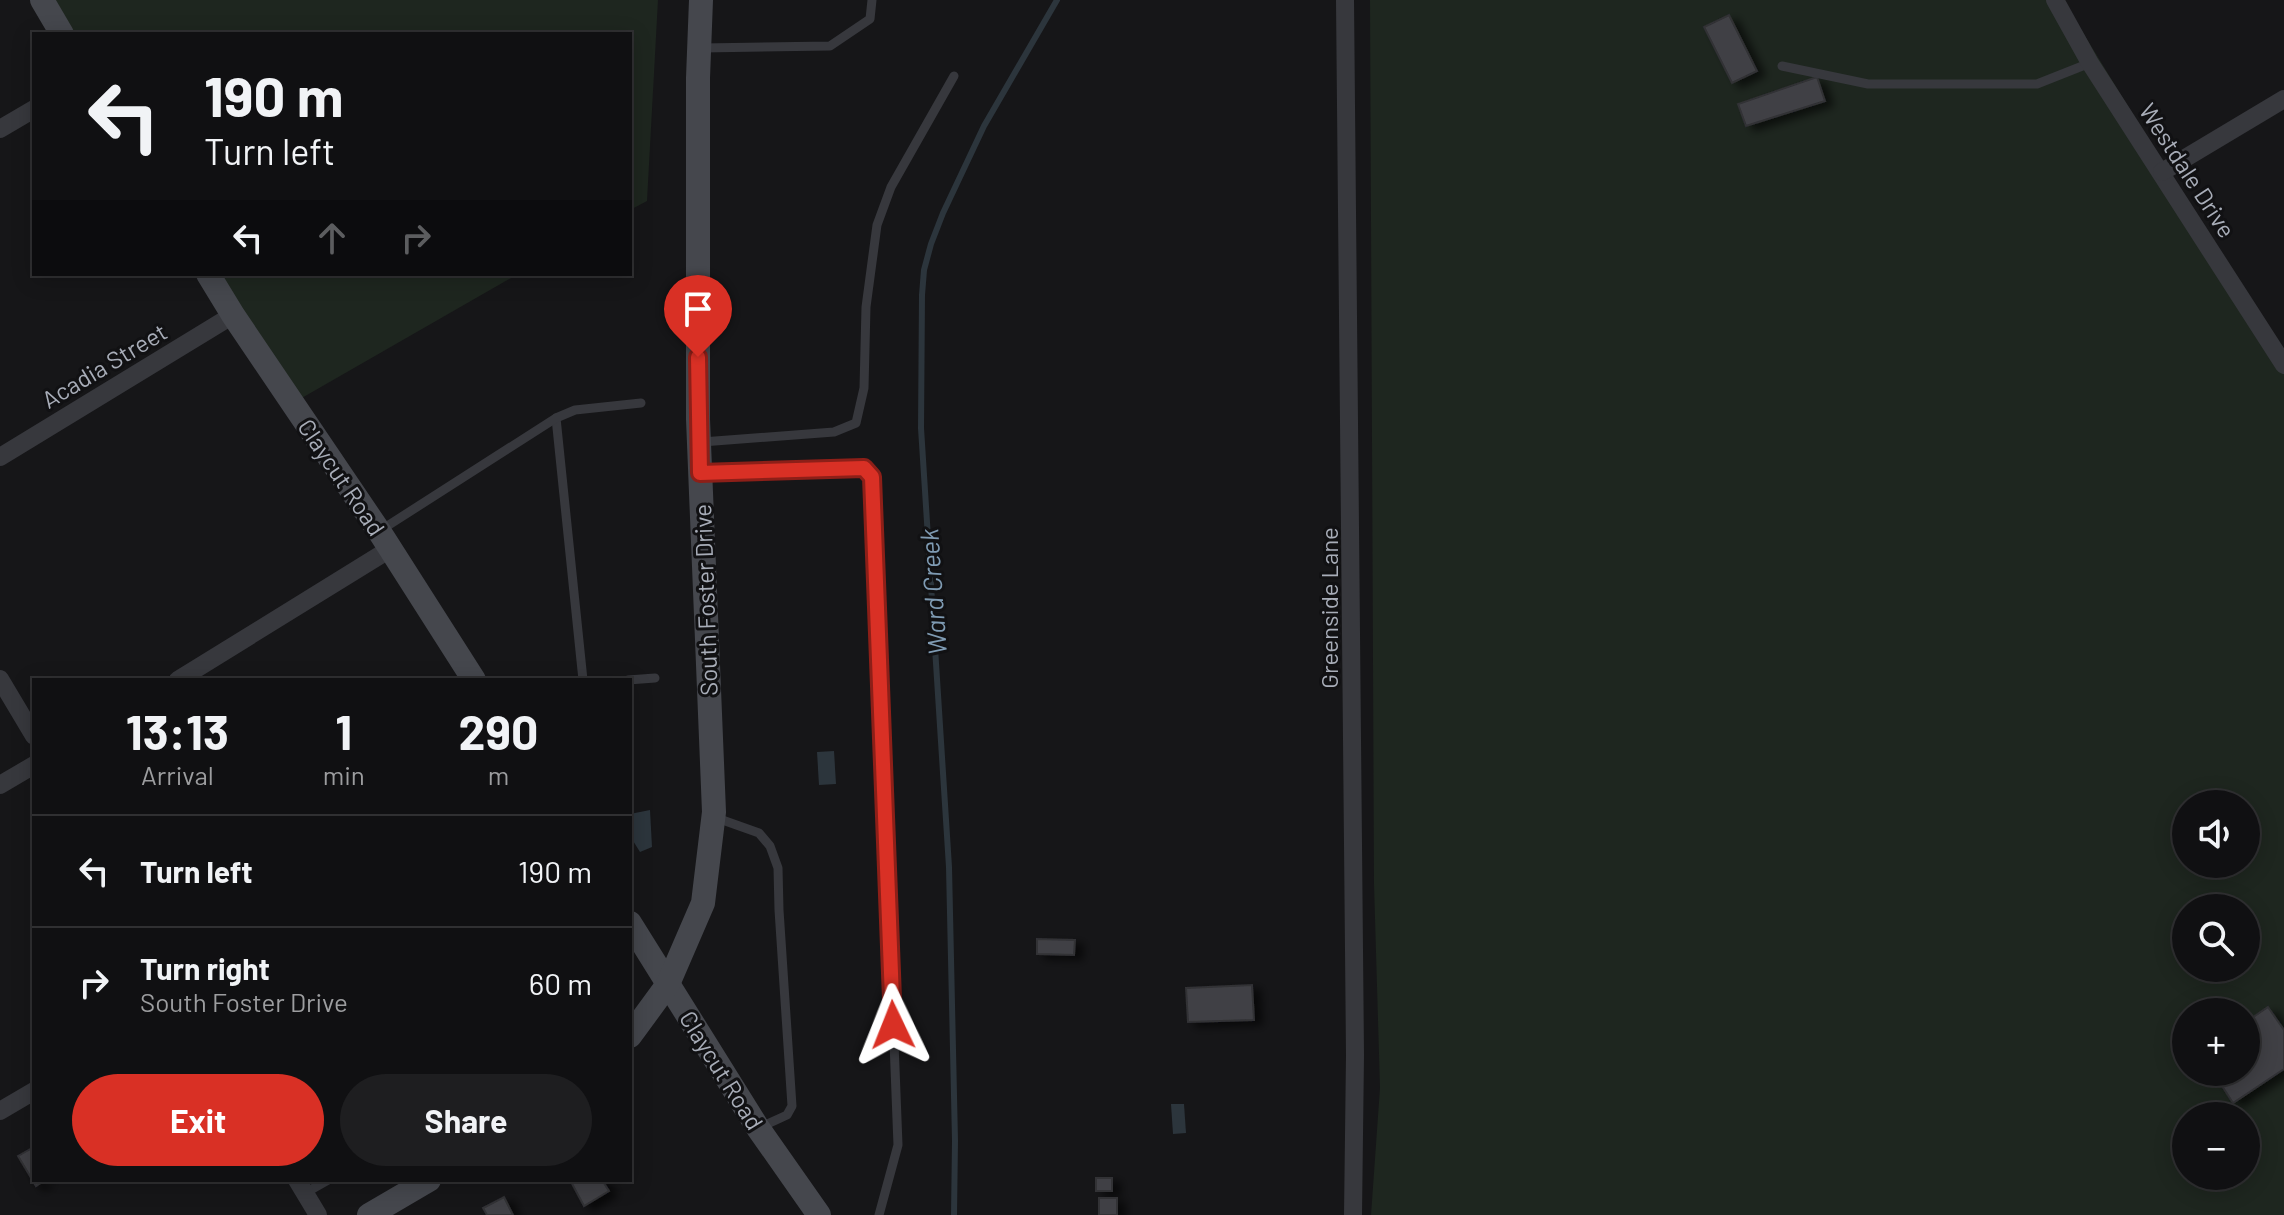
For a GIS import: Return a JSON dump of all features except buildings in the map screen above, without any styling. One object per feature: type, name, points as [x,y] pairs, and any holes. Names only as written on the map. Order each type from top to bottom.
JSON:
[{"type":"street","points":[[42,0],[61,32]]},
{"type":"street","name":"South Foster Drive","points":[[632,1033],[668,984],[703,903],[714,817],[698,443],[701,0]]},
{"type":"street","name":"Greenside Lane","points":[[1345,0],[1355,1055],[1353,1215]]},
{"type":"street","name":"Westdale Drive","points":[[2055,0],[2090,63],[2284,365]]},
{"type":"street","points":[[2162,172],[2284,99]]},
{"type":"street","points":[[0,129],[32,110]]},
{"type":"street","name":"Claycut Road","points":[[209,276],[473,678]]},
{"type":"street","name":"Acadia Street","points":[[0,457],[233,315]]},
{"type":"street","points":[[181,678],[384,540]]},
{"type":"street","points":[[0,679],[32,733]]},
{"type":"street","points":[[0,785],[32,766]]},
{"type":"street","name":"Claycut Road","points":[[632,926],[758,1128],[819,1215]]},
{"type":"street","points":[[0,1111],[32,1092]]},
{"type":"street","points":[[369,1215],[426,1182]]},
{"type":"street","points":[[301,1186],[318,1215]]},
{"type":"lane","points":[[699,48],[830,46],[870,19],[872,0]]},
{"type":"lane","points":[[1782,66],[1868,84],[2037,84],[2090,63]]},
{"type":"lane","points":[[698,443],[834,432],[856,423],[864,388],[866,307],[877,225],[891,187],[954,76]]},
{"type":"lane","points":[[384,540],[556,418],[575,410],[641,403]]},
{"type":"lane","points":[[556,418],[583,678]]},
{"type":"lane","points":[[700,473],[864,468],[872,477],[898,1145],[879,1215]]},
{"type":"lane","points":[[632,680],[655,678]]},
{"type":"lane","points":[[714,817],[759,833],[770,846],[778,868],[792,1106],[787,1115],[758,1128]]},
{"type":"shaded area","points":[[52,0],[658,0],[647,201],[632,209],[632,32],[72,32]]},
{"type":"shaded area","points":[[1370,0],[2063,0],[2284,361],[2284,1215],[1371,1215],[1380,1088],[1374,884]]},
{"type":"shaded area","points":[[220,276],[515,276],[300,399]]},
{"type":"shaded area","points":[[834,751],[836,784],[819,785],[817,752]]},
{"type":"shaded area","points":[[650,810],[652,847],[640,852],[632,839],[632,814]]},
{"type":"shaded area","points":[[1171,1104],[1184,1104],[1186,1133],[1173,1134]]},
{"type":"waterway","name":"Ward Creek","points":[[954,1215],[949,867],[921,428],[924,270],[943,213],[984,126],[1057,0]]},
{"type":"route","points":[[698,357],[700,473],[864,468],[872,477],[893,1025]]}]
